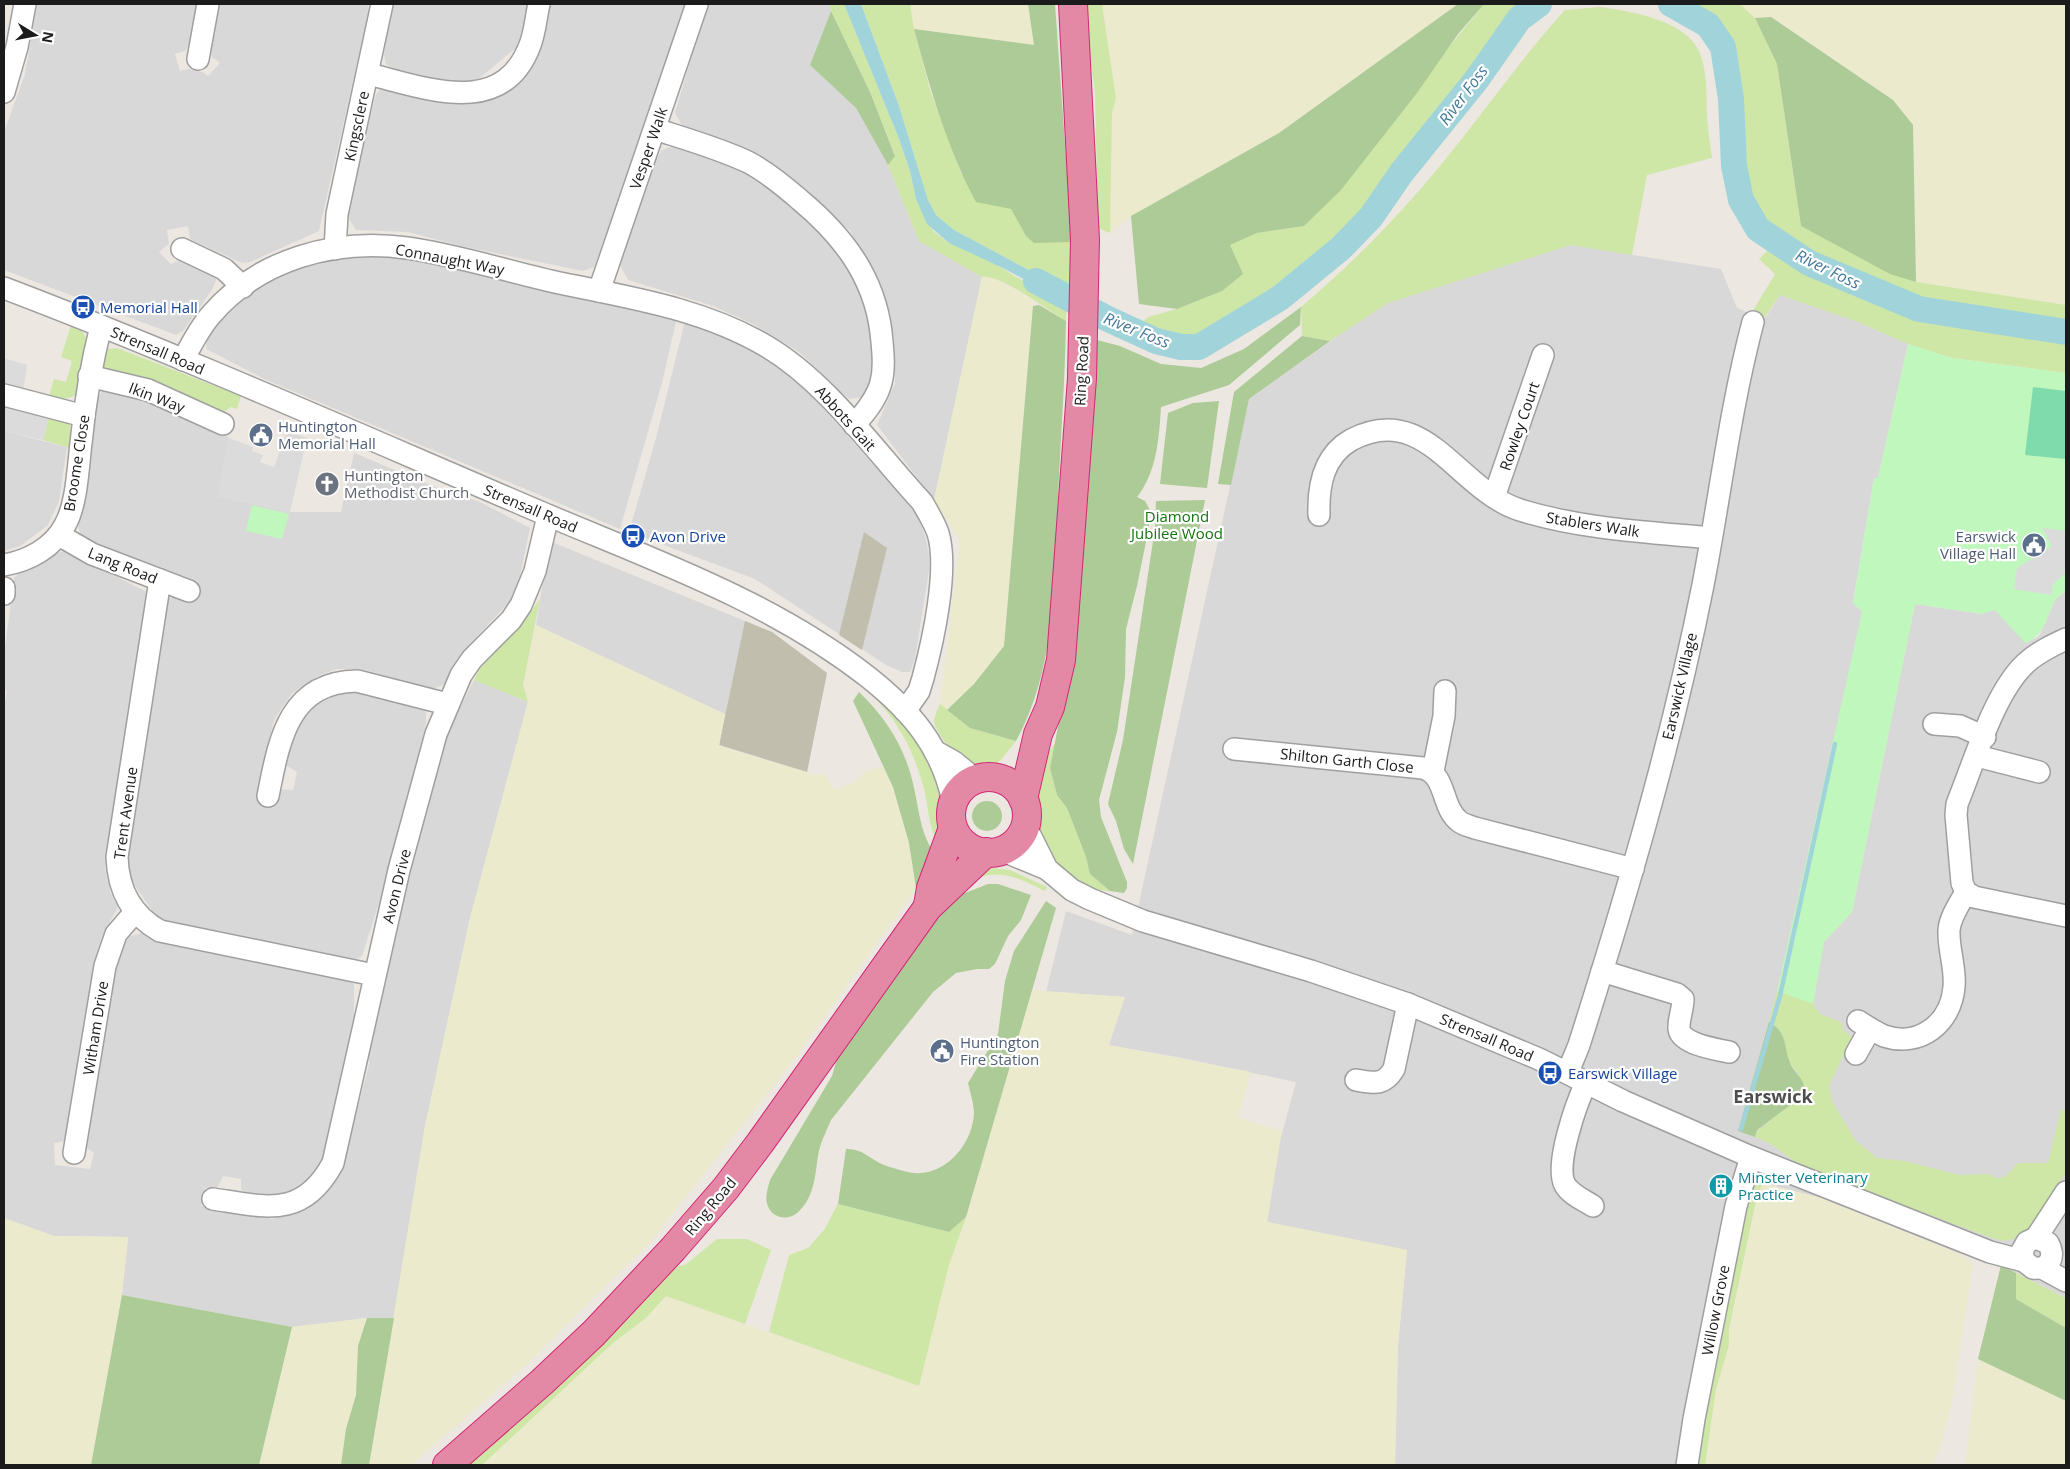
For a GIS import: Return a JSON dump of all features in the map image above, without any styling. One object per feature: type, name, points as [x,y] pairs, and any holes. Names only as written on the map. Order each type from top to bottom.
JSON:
[{"type":"highway","name":"Ring Road","points":[[1024,812],[1038,734],[1050,707],[1062,660],[1084,340],[1082,149],[1073,4]]},
{"type":"highway","name":"Ring Road","points":[[984,778],[1018,756],[1038,734]]},
{"type":"highway","points":[[984,778],[1011,784],[1024,812],[1016,840],[993,851],[977,851],[963,842],[953,815],[958,792],[984,778]]},
{"type":"highway","name":"Ring Road","points":[[928,907],[931,888],[953,815]]},
{"type":"highway","name":"Ring Road","points":[[447,1465],[542,1382],[656,1268],[726,1188],[828,1050],[928,907],[993,851]]},
{"type":"street","points":[[4,92],[17,47],[25,4]]},
{"type":"street","points":[[197,62],[208,4]]},
{"type":"street","name":"Kingsclere","points":[[335,248],[337,214],[382,4]]},
{"type":"street","points":[[368,74],[455,94],[474,94],[488,90],[502,82],[522,61],[530,46],[539,4]]},
{"type":"street","name":"Vesper Walk","points":[[599,291],[697,4]]},
{"type":"street","points":[[655,130],[726,153],[769,175],[814,211],[833,229],[848,248],[866,280],[875,303],[880,326],[884,368],[882,384],[876,399],[854,425]]},
{"type":"street","name":"Connaught Way","points":[[182,360],[198,332],[211,315],[243,287],[286,261],[312,252],[359,246],[405,248],[551,281]]},
{"type":"street","points":[[179,248],[224,269],[243,287]]},
{"type":"street","name":"Abbots Gait","points":[[551,281],[682,310],[719,322],[767,346],[811,379],[922,502],[938,534],[941,550],[940,588],[929,656],[919,691],[904,711]]},
{"type":"street","name":"Strensall Road","points":[[4,288],[182,360],[719,589],[786,624],[864,674],[904,711],[938,753],[984,778]]},
{"type":"street","name":"Earswick Village","points":[[1593,1206],[1570,1191],[1564,1184],[1562,1175],[1568,1131],[1576,1104],[1579,1046],[1633,869],[1690,644],[1711,538],[1735,398],[1753,322]]},
{"type":"street","name":"Broome Close","points":[[4,565],[18,563],[32,557],[59,535],[71,511],[89,376],[101,326]]},
{"type":"street","name":"Rowley Court","points":[[1494,497],[1543,355]]},
{"type":"street","name":"Ikin Way","points":[[89,376],[148,390],[223,424]]},
{"type":"street","points":[[4,395],[84,416]]},
{"type":"street","name":"Stablers Walk","points":[[1319,515],[1318,496],[1322,476],[1330,459],[1345,444],[1364,434],[1381,430],[1401,432],[1422,439],[1439,451],[1477,487],[1519,510],[1571,523],[1711,538]]},
{"type":"street","name":"Avon Drive","points":[[224,1196],[266,1207],[280,1207],[305,1196],[327,1176],[338,1149],[374,975],[426,767],[447,704],[461,675],[472,659],[511,620],[521,605],[535,571],[548,516]]},
{"type":"street","name":"Lang Road","points":[[59,535],[76,546],[189,591]]},
{"type":"street","name":"Trent Avenue","points":[[160,580],[117,857],[118,875],[124,895],[135,912],[148,924],[175,936],[374,975]]},
{"type":"street","points":[[4,588],[4,594]]},
{"type":"street","points":[[2066,639],[2050,646],[2027,662],[2014,677],[2000,699],[1957,804],[1956,815],[1962,883],[1966,892],[1974,897],[2066,916]]},
{"type":"street","points":[[275,785],[289,719],[299,705],[313,694],[328,686],[342,681],[358,681],[447,704]]},
{"type":"street","points":[[1432,771],[1444,716],[1445,690]]},
{"type":"street","points":[[1934,724],[1960,726],[1985,736]]},
{"type":"street","name":"Shilton Garth Close","points":[[1234,749],[1423,768],[1432,771],[1439,779],[1452,813],[1460,822],[1475,828],[1633,869]]},
{"type":"street","name":"Strensall Road","points":[[938,753],[953,815]]},
{"type":"street","points":[[1977,756],[2039,772]]},
{"type":"street","name":"Strensall Road","points":[[1024,812],[1047,869]]},
{"type":"street","name":"Strensall Road","points":[[993,851],[1047,869],[1072,890],[1143,921],[1302,968],[1408,1004],[1751,1157],[1976,1246],[2042,1255],[2066,1281]]},
{"type":"street","points":[[1856,1054],[1864,1025],[1891,1038],[1913,1038],[1937,1027],[1945,1016],[1950,1004],[1955,981],[1949,931],[1951,920],[1966,892]]},
{"type":"street","name":"Witham Drive","points":[[74,1153],[105,966],[116,934],[135,912]]},
{"type":"street","points":[[1602,972],[1677,994],[1683,999],[1679,1027],[1680,1035],[1686,1040],[1729,1052]]},
{"type":"street","points":[[1356,1080],[1377,1083],[1383,1082],[1389,1077],[1394,1069],[1408,1004]]},
{"type":"street","name":"Willow Grove","points":[[1688,1465],[1694,1419],[1736,1206],[1751,1157]]},
{"type":"street","points":[[2042,1255],[2062,1197]]},
{"type":"shaded area","points":[[37,4],[198,4],[190,45],[185,51],[175,54],[180,71],[188,69],[203,72],[208,76],[220,63],[212,57],[208,49],[218,4],[368,4],[369,11],[319,231],[250,262],[242,263],[190,239],[188,226],[167,230],[169,244],[159,252],[171,264],[184,258],[217,277],[213,288],[201,306],[183,331],[176,335],[4,270],[4,132],[25,74]]},
{"type":"shaded area","points":[[389,4],[527,4],[528,7],[517,47],[476,81],[456,83],[391,68],[386,64],[384,55]]},
{"type":"shaded area","points":[[555,4],[689,4],[594,267],[583,271],[461,246],[408,232],[356,230],[346,214],[359,151],[376,95],[381,88],[464,104],[484,100],[548,7]]},
{"type":"shaded area","points":[[707,4],[830,4],[831,11],[810,65],[856,108],[888,165],[919,241],[982,277],[934,500],[877,425],[895,384],[894,338],[879,283],[850,231],[791,177],[754,156],[683,127],[675,113]]},
{"type":"shaded area","points":[[910,4],[1028,4],[1035,46],[914,29]]},
{"type":"shaded area","points":[[1102,4],[1458,4],[1279,133],[1131,216],[1110,233],[1112,112],[1116,99]]},
{"type":"shaded area","points":[[1740,4],[2066,4],[2066,305],[1916,282],[1913,125],[1893,100],[1772,17],[1755,18]]},
{"type":"shaded area","points":[[674,146],[734,164],[766,185],[809,220],[839,253],[856,281],[867,307],[874,373],[872,386],[863,397],[849,399],[799,352],[753,324],[713,306],[628,280],[620,265],[654,163],[662,150]]},
{"type":"shaded area","points":[[1571,245],[1721,269],[1737,308],[1758,317],[1766,317],[1780,295],[1858,322],[1908,344],[1878,478],[1874,478],[1853,602],[1862,611],[1813,1004],[1824,942],[1852,912],[1915,604],[1982,614],[1995,609],[2026,643],[2039,636],[2056,598],[2066,591],[2066,1298],[2001,1265],[1953,1251],[1821,1198],[1763,1183],[1755,1173],[1697,1465],[1395,1465],[1398,1345],[1407,1250],[1267,1222],[1278,1148],[1296,1082],[1177,1057],[1108,1045],[1124,997],[1046,992],[1066,911],[1132,935],[1249,399],[1381,305]]},
{"type":"shaded area","points":[[367,254],[407,257],[677,317],[662,383],[620,529],[264,379],[206,349],[207,338],[215,326],[249,293],[278,276],[317,261]]},
{"type":"shaded area","points":[[989,276],[1032,299],[1033,306],[1004,646],[974,684],[947,710],[940,704],[960,541],[934,500],[982,277]]},
{"type":"shaded area","points":[[685,321],[722,334],[754,350],[793,378],[826,411],[915,512],[925,535],[929,555],[929,571],[915,659],[910,672],[902,672],[886,665],[755,579],[629,532],[656,438]]},
{"type":"shaded area","points":[[4,358],[27,365],[22,400],[4,395]]},
{"type":"shaded area","points":[[105,389],[124,391],[217,429],[229,438],[218,496],[290,512],[341,512],[354,453],[445,491],[480,502],[530,528],[519,580],[509,602],[472,642],[452,669],[445,684],[433,689],[361,669],[337,669],[318,676],[292,693],[274,720],[256,799],[275,803],[279,789],[293,790],[297,772],[287,766],[284,760],[305,709],[346,689],[415,705],[425,710],[426,724],[384,887],[362,956],[356,959],[158,919],[126,873],[126,861],[166,600],[174,596],[193,599],[198,581],[81,537],[77,521],[97,398]]},
{"type":"shaded area","points":[[4,402],[50,413],[43,440],[4,431]]},
{"type":"shaded area","points":[[4,431],[67,447],[59,501],[48,525],[20,546],[4,551]]},
{"type":"shaded area","points":[[287,431],[307,438],[290,512],[218,496],[229,438],[253,447],[252,451],[263,455],[260,462],[274,467]]},
{"type":"shaded area","points":[[2042,528],[2066,531],[2066,572],[2053,584],[2051,595],[2014,589],[2017,568],[2052,546]]},
{"type":"shaded area","points":[[864,532],[887,548],[862,650],[839,635]]},
{"type":"shaded area","points":[[552,542],[772,632],[827,673],[807,772],[724,714],[536,625],[548,550]]},
{"type":"shaded area","points":[[65,551],[147,592],[105,868],[111,894],[118,907],[102,936],[94,961],[66,1141],[54,1143],[55,1165],[90,1169],[94,1153],[85,1147],[114,965],[121,947],[131,936],[142,933],[159,942],[347,979],[354,984],[354,1025],[328,1150],[320,1168],[308,1184],[291,1192],[270,1196],[251,1195],[241,1190],[241,1179],[223,1176],[217,1188],[205,1188],[201,1206],[272,1219],[306,1206],[342,1168],[370,1061],[368,1060],[408,882],[445,738],[474,680],[528,702],[470,918],[425,1126],[394,1318],[367,1318],[292,1327],[122,1295],[128,1237],[54,1236],[4,1218],[4,706],[7,692],[4,686],[4,656],[14,578],[23,570],[52,554]]},
{"type":"shaded area","points":[[745,621],[772,632],[827,673],[807,772],[719,745]]},
{"type":"shaded area","points":[[536,625],[725,714],[719,746],[819,776],[822,771],[835,790],[856,781],[866,771],[883,766],[893,787],[909,843],[916,888],[796,1057],[652,1240],[526,1365],[411,1465],[369,1465],[425,1126],[470,918],[528,702],[523,685]]},
{"type":"shaded area","points":[[1032,990],[1125,997],[1109,1045],[1251,1072],[1238,1118],[1282,1131],[1267,1222],[1407,1250],[1398,1345],[1395,1465],[482,1465],[613,1343],[646,1318],[666,1296],[919,1386],[949,1265],[966,1217]]},
{"type":"shaded area","points":[[1763,1183],[1821,1198],[1953,1251],[1973,1263],[1953,1397],[1940,1449],[1932,1465],[1705,1465],[1716,1389],[1729,1345],[1729,1329],[1757,1196]]},
{"type":"shaded area","points":[[4,1218],[54,1236],[128,1237],[122,1295],[91,1465],[4,1465]]},
{"type":"shaded area","points":[[367,1318],[358,1346],[356,1395],[346,1429],[341,1465],[259,1465],[292,1327]]},
{"type":"shaded area","points":[[1978,1359],[2066,1401],[2066,1465],[1965,1465]]},
{"type":"green space","points":[[830,4],[844,4],[899,139],[910,171],[916,199],[933,231],[949,243],[985,257],[1016,277],[1067,303],[1066,321],[1001,281],[982,277],[919,241],[888,165],[895,155],[870,92],[831,11]]},
{"type":"green space","points":[[861,4],[910,4],[914,29],[931,93],[961,173],[1011,208],[1026,236],[1072,242],[1068,291],[954,230],[936,215],[928,200],[899,106]]},
{"type":"green space","points":[[1028,4],[1055,4],[1072,242],[1034,243],[1026,236],[1011,209],[976,202],[948,139],[914,29],[1034,45]]},
{"type":"green space","points":[[1083,4],[1102,4],[1116,99],[1112,112],[1110,233],[1098,228],[1095,93]]},
{"type":"green space","points":[[1458,4],[1484,4],[1458,34],[1417,93],[1341,190],[1304,226],[1257,233],[1230,245],[1243,274],[1222,291],[1177,309],[1139,304],[1131,216],[1279,133]]},
{"type":"green space","points":[[1484,4],[1529,4],[1374,199],[1343,230],[1276,285],[1206,333],[1194,337],[1180,338],[1139,325],[1148,317],[1177,309],[1222,291],[1229,245],[1257,233],[1304,226]]},
{"type":"green space","points":[[1689,4],[1740,4],[1755,18],[1777,64],[1801,226],[1916,282],[2066,305],[2066,323],[1919,298],[1802,250],[1763,225],[1750,202],[1745,179],[1733,49],[1724,31]]},
{"type":"green space","points":[[1600,7],[1626,11],[1656,19],[1682,32],[1692,40],[1699,51],[1705,75],[1707,121],[1712,158],[1647,175],[1632,255],[1571,245],[1388,303],[1330,341],[1302,336],[1301,307],[1340,273],[1428,181],[1534,46],[1565,10]]},
{"type":"green space","points":[[831,11],[870,92],[895,156],[888,165],[856,108],[810,65]]},
{"type":"green space","points":[[1771,17],[1893,100],[1913,125],[1916,282],[1890,274],[1801,226],[1777,64],[1755,18]]},
{"type":"green space","points":[[1771,247],[1795,263],[1916,316],[1985,330],[2066,342],[2066,373],[1952,358],[1908,344],[1858,322],[1780,295],[1765,317],[1751,314],[1775,274],[1759,259]]},
{"type":"green space","points":[[1039,305],[1066,321],[1056,558],[1051,622],[1046,653],[1029,713],[1016,741],[970,728],[947,710],[974,684],[1004,646],[1033,306]]},
{"type":"green space","points":[[1301,307],[1300,325],[1229,385],[1161,407],[1158,443],[1153,466],[1144,487],[1137,497],[1145,501],[1150,510],[1149,527],[1126,629],[1125,677],[1117,732],[1099,800],[1101,817],[1127,882],[1127,888],[1124,893],[1110,891],[1090,874],[1086,857],[1067,808],[1057,795],[1050,768],[1072,655],[1097,340],[1120,346],[1161,364],[1201,368],[1244,349]]},
{"type":"green space","points":[[71,325],[81,330],[89,342],[81,390],[70,398],[49,396],[54,379],[66,382],[72,361],[61,357]]},
{"type":"green space","points":[[1302,336],[1330,341],[1249,399],[1231,485],[1218,484],[1234,392]]},
{"type":"green space","points":[[1908,344],[1952,358],[2066,373],[2066,591],[2054,603],[2041,631],[2025,643],[1995,610],[1982,614],[1915,604],[1852,912],[1824,942],[1813,1004],[1777,991],[1862,612],[1853,603],[1874,478],[1878,478]]},
{"type":"green space","points":[[117,348],[241,396],[237,409],[231,407],[223,412],[212,411],[104,371],[102,362],[104,354],[107,349]]},
{"type":"green space","points":[[2033,387],[2066,391],[2066,459],[2025,455]]},
{"type":"green space","name":"Diamond Jubilee Wood","points":[[1219,401],[1207,488],[1160,484],[1168,413],[1193,403]]},
{"type":"green space","points":[[50,413],[70,422],[70,448],[43,440]]},
{"type":"green space","name":"Diamond Jubilee Wood","points":[[1205,500],[1133,864],[1124,849],[1116,821],[1108,804],[1123,740],[1155,528],[1156,501]]},
{"type":"green space","points":[[252,505],[289,514],[282,539],[246,531]]},
{"type":"green space","points":[[540,599],[523,685],[528,702],[474,680],[479,669],[520,626]]},
{"type":"green space","points":[[866,684],[904,724],[930,761],[939,787],[944,825],[935,838],[921,777],[910,748],[886,710],[864,687]]},
{"type":"green space","points":[[859,692],[887,724],[906,760],[922,827],[932,850],[925,878],[916,888],[909,843],[893,787],[853,701]]},
{"type":"green space","points":[[940,704],[970,728],[1016,741],[990,769],[986,771],[971,767],[955,753],[936,728],[934,720]]},
{"type":"green space","points":[[1055,743],[1050,768],[1057,795],[1067,808],[1086,857],[1090,874],[1110,891],[1086,888],[1078,883],[1057,862],[1038,833],[1031,803],[1033,788],[1037,773]]},
{"type":"green space","points":[[1827,798],[1852,912],[1824,942],[1813,1004],[1820,1014],[1841,1022],[1843,1030],[1852,1037],[1829,1086],[1833,1103],[1856,1141],[1877,1158],[1905,1161],[1959,1175],[1989,1174],[1995,1178],[2005,1177],[2018,1163],[2048,1163],[2061,1109],[2066,1111],[2066,1173],[2057,1185],[2044,1214],[2025,1237],[2003,1241],[1989,1237],[1804,1168],[1769,1143],[1755,1137],[1757,1130],[1767,1124],[1799,1074],[1792,1067],[1788,1058],[1783,1037],[1776,1027],[1769,1022],[1777,991],[1782,993]]},
{"type":"green space","points":[[987,801],[998,805],[1002,816],[998,827],[987,831],[976,827],[972,816],[976,805]]},
{"type":"green space","points":[[992,868],[1010,870],[1047,887],[1045,891],[1021,880],[1004,875],[987,875],[978,878],[983,870]]},
{"type":"green space","points":[[988,884],[998,884],[1031,895],[1021,920],[1008,936],[995,964],[989,969],[956,973],[933,992],[831,1120],[820,1147],[813,1187],[803,1207],[789,1217],[777,1216],[770,1210],[766,1200],[770,1180],[832,1076],[839,1052],[938,916],[959,893],[965,893]]},
{"type":"green space","points":[[1046,901],[1056,908],[966,1217],[949,1232],[838,1204],[846,1149],[857,1150],[884,1165],[903,1171],[926,1173],[947,1163],[963,1146],[969,1135],[974,1113],[968,1083],[998,1034],[1005,981],[1014,951]]},
{"type":"green space","points":[[1769,1022],[1782,1035],[1790,1063],[1802,1080],[1805,1094],[1757,1130],[1755,1137],[1738,1131]]},
{"type":"green space","points":[[1754,1172],[1763,1183],[1757,1196],[1729,1329],[1729,1345],[1716,1389],[1705,1465],[1697,1465],[1710,1374]]},
{"type":"green space","points":[[838,1204],[949,1232],[966,1217],[949,1265],[919,1386],[769,1332],[789,1255],[808,1248],[824,1230]]},
{"type":"green space","points":[[717,1239],[747,1239],[771,1250],[745,1324],[666,1296],[646,1318],[613,1343],[482,1465],[464,1465],[672,1267],[685,1265]]},
{"type":"green space","points":[[2001,1265],[2016,1273],[2016,1299],[2066,1328],[2066,1401],[1978,1359]]},
{"type":"green space","points":[[2016,1273],[2066,1298],[2066,1328],[2016,1299]]},
{"type":"green space","points":[[122,1295],[292,1327],[259,1465],[91,1465]]},
{"type":"green space","points":[[367,1318],[394,1318],[369,1465],[341,1465],[346,1429],[356,1395],[358,1346]]},
{"type":"water","points":[[844,4],[861,4],[899,106],[928,200],[936,215],[954,230],[1068,291],[1067,303],[1005,269],[949,243],[927,224],[916,199],[910,171],[899,139]]},
{"type":"waterway","name":"River Foss","points":[[1036,281],[1108,319],[1156,341],[1181,347],[1199,347],[1280,298],[1341,248],[1371,217],[1402,172],[1477,79],[1519,19],[1539,4]]},
{"type":"waterway","name":"River Foss","points":[[1671,4],[1708,25],[1723,47],[1731,99],[1734,166],[1741,200],[1758,229],[1809,263],[1919,309],[2066,332]]},
{"type":"waterway","name":"River Foss","points":[[1918,315],[1919,309]]},
{"type":"waterway","points":[[1741,1129],[1780,996],[1835,744]]},
{"type":"place","name":"Memorial Hall","points":[[83,307]]},
{"type":"place","name":"Huntington Memorial Hall","points":[[261,435]]},
{"type":"place","name":"Huntington Methodist Church","points":[[327,484]]},
{"type":"place","name":"Avon Drive","points":[[633,536]]},
{"type":"place","name":"Earswick Village Hall","points":[[2034,545]]},
{"type":"place","name":"Huntington Fire Station","points":[[942,1051]]},
{"type":"place","name":"Earswick Village","points":[[1550,1073]]},
{"type":"place","name":"Minster Veterinary Practice","points":[[1721,1186]]},
{"type":"district","name":"Earswick","points":[[1773,1096]]}]
